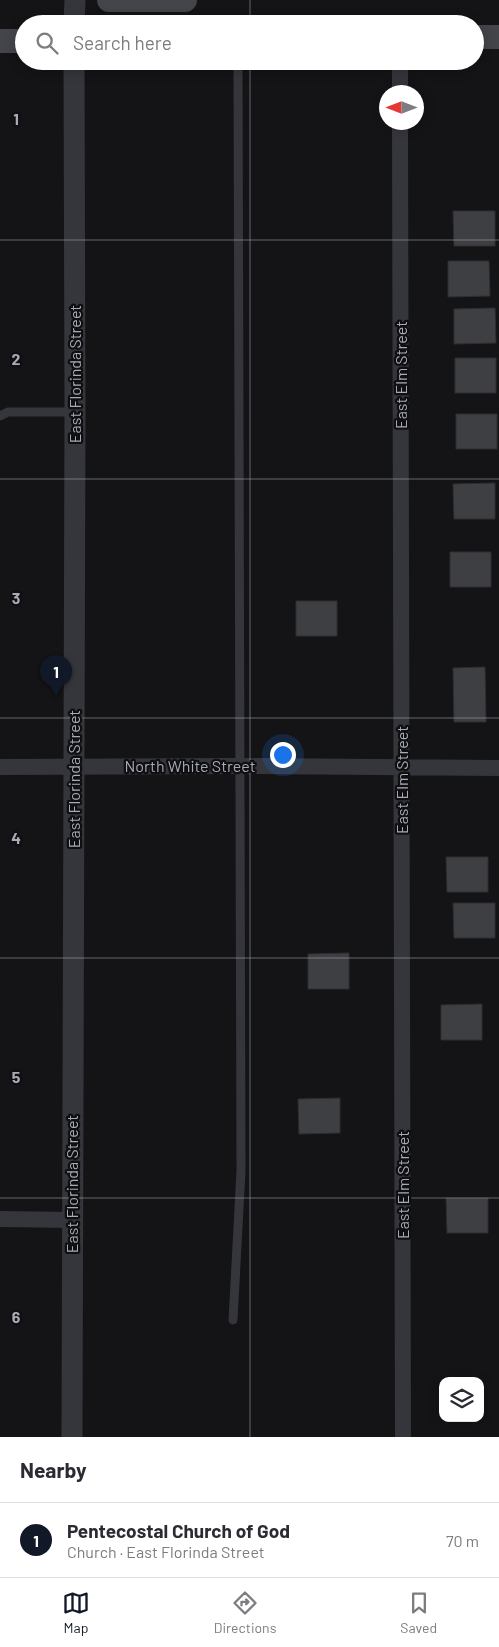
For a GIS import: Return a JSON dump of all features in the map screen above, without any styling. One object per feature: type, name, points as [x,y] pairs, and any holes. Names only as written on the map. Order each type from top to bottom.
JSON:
[{"type":"main road","points":[[109,0],[184,0]]},
{"type":"main road","points":[[484,37],[499,37]]},
{"type":"main road","points":[[0,41],[15,41]]},
{"type":"street","points":[[74,15],[75,0]]},
{"type":"street","name":"East Florinda Street","points":[[72,1437],[74,70]]},
{"type":"street","points":[[400,70],[400,85]]},
{"type":"street","name":"East Elm Street","points":[[400,130],[403,1437]]},
{"type":"street","name":"North White Street","points":[[0,767],[499,768]]},
{"type":"street","points":[[0,1219],[72,1220]]},
{"type":"lane","points":[[233,1320],[240,1171],[238,70]]},
{"type":"lane","points":[[0,416],[8,412],[75,412]]},
{"type":"building","points":[[453,211],[495,211],[495,246],[454,246]]},
{"type":"building","points":[[448,261],[489,261],[490,296],[448,297]]},
{"type":"building","points":[[495,308],[496,343],[454,344],[454,309]]},
{"type":"building","points":[[455,358],[496,358],[496,393],[455,393]]},
{"type":"building","points":[[456,414],[497,414],[497,449],[456,449]]},
{"type":"building","points":[[495,483],[495,519],[454,519],[453,484]]},
{"type":"building","points":[[450,552],[491,552],[491,587],[450,587]]},
{"type":"building","points":[[296,601],[337,601],[337,636],[296,636]]},
{"type":"building","points":[[485,667],[486,722],[454,722],[453,668]]},
{"type":"building","points":[[446,857],[488,857],[488,892],[447,892]]},
{"type":"building","points":[[453,903],[495,903],[495,938],[454,938]]},
{"type":"building","points":[[349,953],[349,989],[308,989],[308,954]]},
{"type":"building","points":[[482,1004],[482,1040],[441,1040],[441,1005]]},
{"type":"building","points":[[340,1098],[340,1133],[299,1134],[298,1099]]},
{"type":"building","points":[[446,1198],[488,1198],[488,1233],[447,1233]]},
{"type":"place","name":"Pentecostal Church of God","points":[[56,696]]}]
